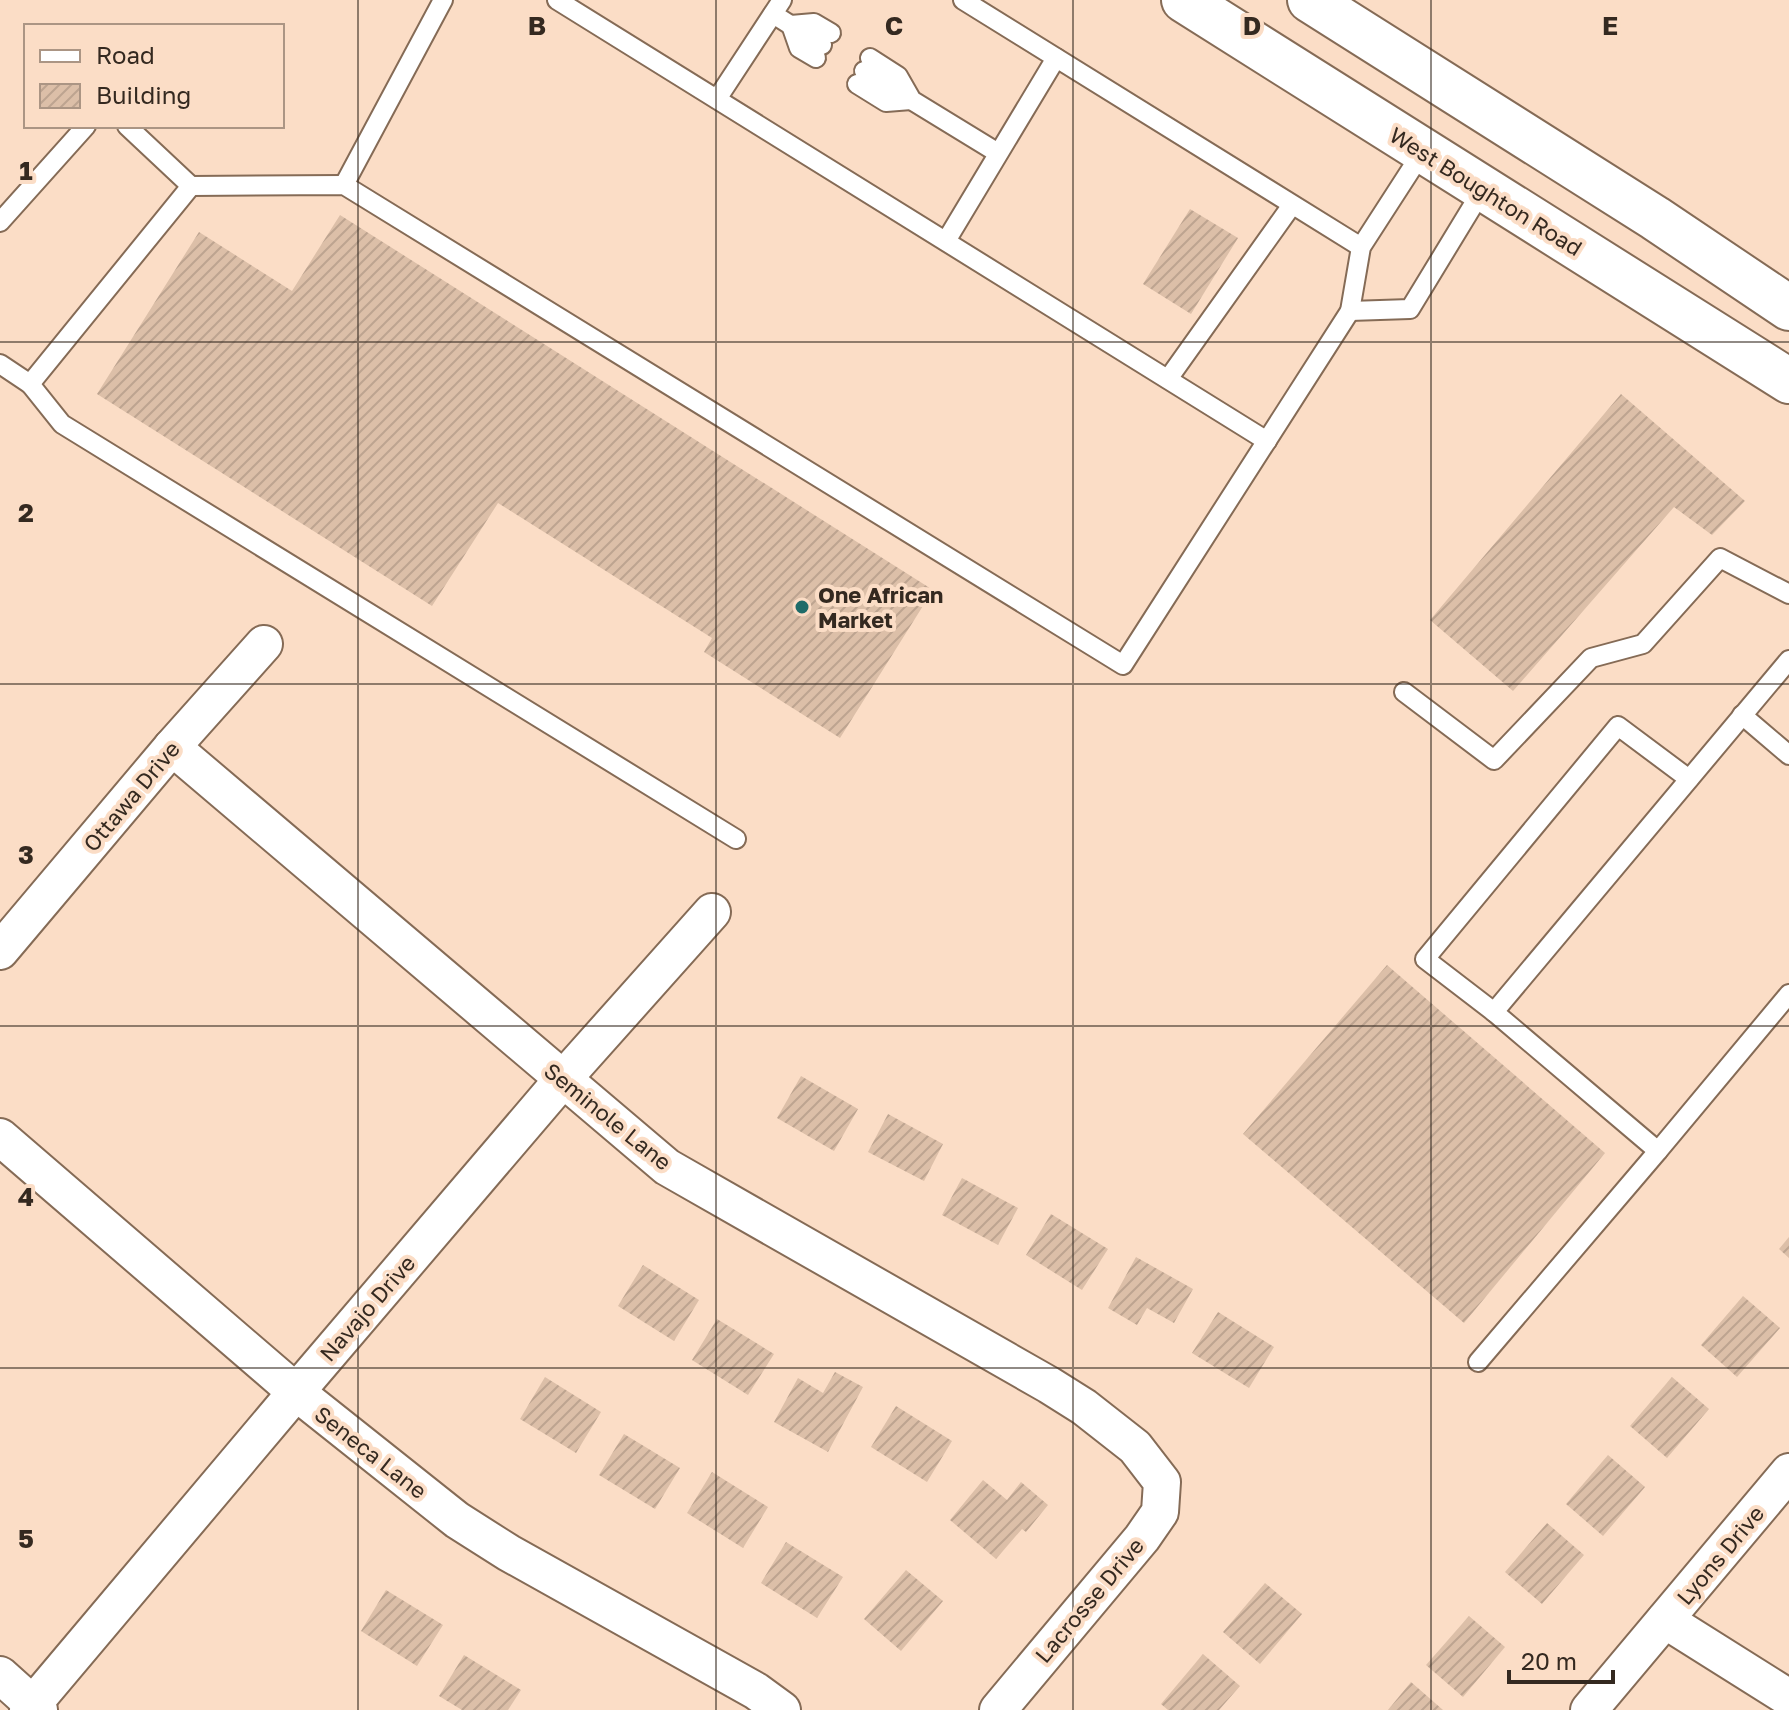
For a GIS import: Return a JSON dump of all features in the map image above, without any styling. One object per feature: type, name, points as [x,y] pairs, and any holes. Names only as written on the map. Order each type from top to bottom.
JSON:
[{"type":"main road","name":"West Boughton Road","points":[[1184,0],[1789,381]]},
{"type":"main road","points":[[1310,0],[1655,218],[1789,308]]},
{"type":"street","name":"Ottawa Drive","points":[[0,951],[172,747],[264,644]]},
{"type":"street","name":"Seminole Lane","points":[[172,747],[667,1167],[1084,1407],[1135,1447],[1162,1482]]},
{"type":"street","name":"Navajo Drive","points":[[33,1708],[296,1392],[563,1079],[712,912]]},
{"type":"street","name":"Seneca Lane","points":[[0,1137],[296,1392],[457,1520],[509,1553],[756,1691],[782,1710]]},
{"type":"street","name":"Lyons Drive","points":[[1589,1710],[1789,1472]]},
{"type":"street","name":"Lacrosse Drive","points":[[998,1710],[1142,1538],[1160,1512],[1162,1482]]},
{"type":"street","points":[[1665,1620],[1789,1698]]},
{"type":"street","points":[[0,1675],[33,1708]]},
{"type":"lane","points":[[344,185],[443,0]]},
{"type":"lane","points":[[557,0],[1267,441]]},
{"type":"lane","points":[[963,0],[1361,247]]},
{"type":"lane","points":[[717,99],[778,7],[791,25],[799,48],[823,46],[814,23],[791,25]]},
{"type":"lane","points":[[946,241],[1056,58]]},
{"type":"lane","points":[[911,100],[886,102],[864,71],[898,76],[911,100],[998,153]]},
{"type":"lane","points":[[0,222],[84,128]]},
{"type":"lane","points":[[129,128],[191,186],[344,185],[1123,665],[1350,311],[1361,247],[1423,151]]},
{"type":"lane","points":[[30,384],[191,186]]},
{"type":"lane","points":[[1350,311],[1410,309],[1483,189]]},
{"type":"lane","points":[[1168,379],[1292,205]]},
{"type":"lane","points":[[0,364],[30,384],[62,424],[736,839]]},
{"type":"lane","points":[[1404,692],[1494,760],[1591,658],[1643,644],[1720,558],[1789,594]]},
{"type":"lane","points":[[1494,1012],[1789,660]]},
{"type":"lane","points":[[1742,715],[1789,755]]},
{"type":"lane","points":[[1658,1151],[1494,1012],[1425,959],[1618,726],[1689,779]]},
{"type":"lane","points":[[1478,1362],[1789,994]]},
{"type":"building","points":[[1190,209],[1238,238],[1191,314],[1143,284]]},
{"type":"building","points":[[340,215],[933,590],[840,738],[704,652],[712,638],[498,503],[432,606],[97,394],[199,232],[292,291]]},
{"type":"building","points":[[1621,394],[1745,501],[1712,535],[1674,507],[1513,691],[1430,620]]},
{"type":"building","points":[[1387,965],[1605,1153],[1464,1323],[1243,1134]]},
{"type":"building","points":[[801,1076],[858,1109],[834,1151],[777,1118]]},
{"type":"building","points":[[888,1114],[943,1144],[924,1181],[868,1152]]},
{"type":"building","points":[[962,1178],[1018,1208],[998,1245],[942,1215]]},
{"type":"building","points":[[1051,1214],[1108,1249],[1082,1290],[1026,1255]]},
{"type":"building","points":[[1789,1237],[1789,1258],[1779,1249]]},
{"type":"building","points":[[1136,1257],[1193,1289],[1174,1323],[1147,1308],[1137,1325],[1108,1308]]},
{"type":"building","points":[[643,1265],[699,1300],[674,1341],[618,1306]]},
{"type":"building","points":[[1743,1296],[1780,1328],[1737,1377],[1701,1345]]},
{"type":"building","points":[[1218,1312],[1274,1347],[1249,1388],[1192,1353]]},
{"type":"building","points":[[717,1319],[774,1354],[748,1395],[692,1360]]},
{"type":"building","points":[[835,1372],[863,1387],[828,1452],[774,1422],[798,1378],[823,1393]]},
{"type":"building","points":[[545,1377],[601,1412],[576,1453],[520,1419]]},
{"type":"building","points":[[1672,1377],[1709,1409],[1667,1458],[1630,1426]]},
{"type":"building","points":[[896,1406],[952,1441],[927,1482],[871,1447]]},
{"type":"building","points":[[624,1434],[680,1468],[655,1509],[599,1475]]},
{"type":"building","points":[[1608,1455],[1645,1487],[1603,1536],[1566,1504]]},
{"type":"building","points":[[712,1472],[768,1507],[743,1548],[687,1513]]},
{"type":"building","points":[[983,1480],[1007,1500],[1021,1482],[1048,1505],[1026,1532],[1022,1529],[996,1559],[950,1520]]},
{"type":"building","points":[[1547,1523],[1584,1555],[1542,1604],[1505,1572]]},
{"type":"building","points":[[786,1542],[843,1577],[817,1618],[761,1583]]},
{"type":"building","points":[[906,1570],[943,1601],[901,1651],[864,1619]]},
{"type":"building","points":[[1265,1583],[1302,1614],[1260,1664],[1223,1632]]},
{"type":"building","points":[[386,1590],[443,1625],[417,1666],[361,1631]]},
{"type":"building","points":[[1469,1616],[1505,1647],[1463,1697],[1426,1665]]},
{"type":"building","points":[[1203,1654],[1240,1686],[1219,1710],[1168,1710],[1161,1704]]},
{"type":"building","points":[[464,1655],[521,1690],[508,1710],[462,1710],[439,1696]]},
{"type":"building","points":[[1411,1682],[1443,1710],[1388,1710]]},
{"type":"place","name":"One African Market","points":[[802,607]]}]
